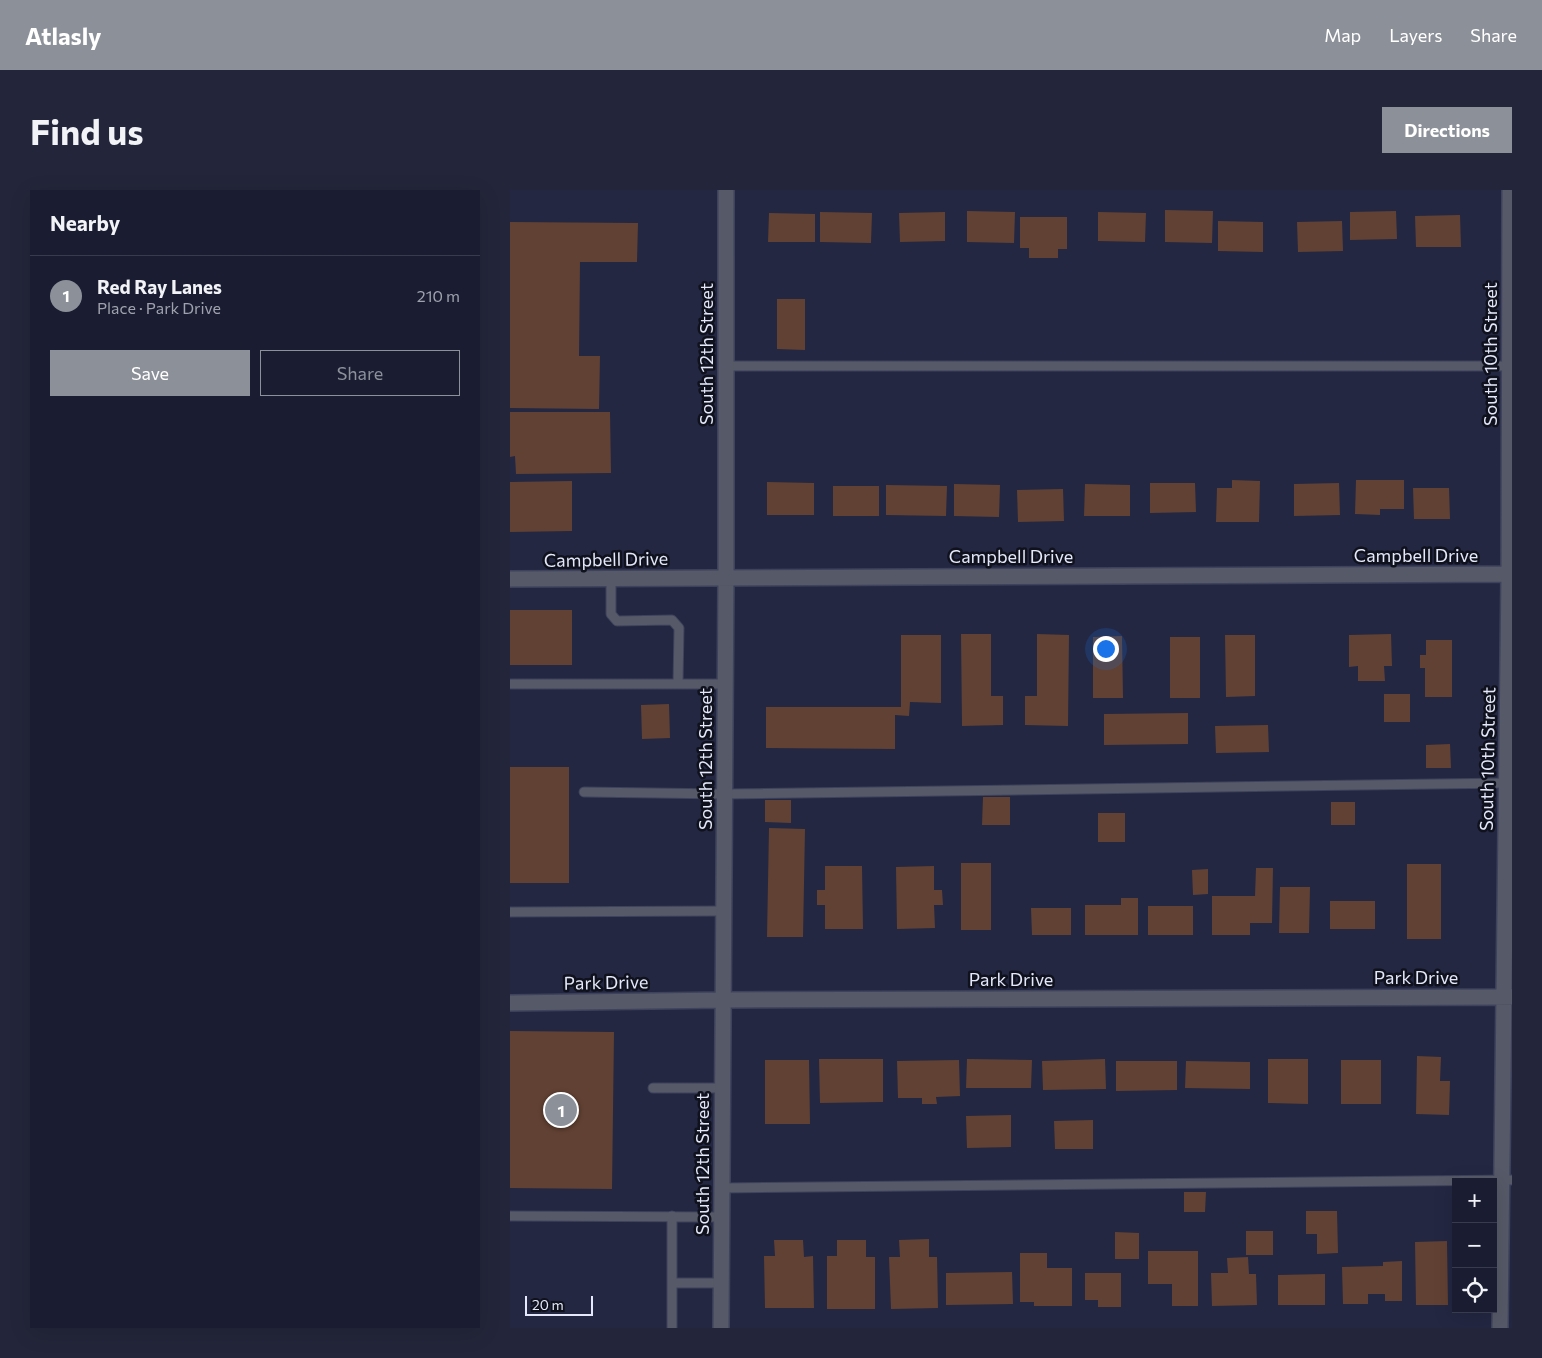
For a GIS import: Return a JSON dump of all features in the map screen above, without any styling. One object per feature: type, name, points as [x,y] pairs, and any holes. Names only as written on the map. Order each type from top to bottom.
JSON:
[{"type":"street","name":"South 12th Street","points":[[721,1328],[726,577],[726,190]]},
{"type":"street","name":"South 10th Street","points":[[1500,1328],[1507,1180],[1511,574],[1510,190]]},
{"type":"street","name":"Campbell Drive","points":[[510,580],[726,577],[1511,574]]},
{"type":"street","name":"Park Drive","points":[[510,1003],[723,1000],[1508,997]]},
{"type":"lane","points":[[726,366],[1511,366]]},
{"type":"lane","points":[[611,578],[611,614],[617,621],[672,620],[679,628],[678,684]]},
{"type":"lane","points":[[510,684],[725,684]]},
{"type":"lane","points":[[584,792],[724,794],[1509,783]]},
{"type":"lane","points":[[510,912],[723,911]]},
{"type":"lane","points":[[653,1088],[722,1088]]},
{"type":"lane","points":[[722,1188],[1507,1180]]},
{"type":"lane","points":[[510,1216],[722,1217]]},
{"type":"lane","points":[[672,1216],[672,1328]]},
{"type":"lane","points":[[672,1283],[721,1283]]},
{"type":"building","points":[[1165,210],[1213,211],[1212,243],[1165,242]]},
{"type":"building","points":[[967,211],[1015,212],[1014,243],[967,242]]},
{"type":"building","points":[[1396,211],[1397,239],[1350,240],[1350,212]]},
{"type":"building","points":[[820,212],[872,213],[871,243],[820,242]]},
{"type":"building","points":[[945,212],[945,241],[900,242],[899,213]]},
{"type":"building","points":[[1098,212],[1146,213],[1145,242],[1098,241]]},
{"type":"building","points":[[769,213],[815,214],[815,242],[768,242]]},
{"type":"building","points":[[1460,215],[1461,247],[1416,247],[1415,216]]},
{"type":"building","points":[[1020,217],[1067,217],[1067,249],[1058,249],[1058,258],[1029,258],[1029,248],[1020,248]]},
{"type":"building","points":[[1218,221],[1263,222],[1263,252],[1218,251]]},
{"type":"building","points":[[1342,221],[1343,251],[1298,252],[1297,222]]},
{"type":"building","points":[[510,222],[638,223],[637,262],[580,262],[579,356],[600,356],[599,409],[510,408]]},
{"type":"building","points":[[777,299],[805,299],[805,350],[777,349]]},
{"type":"building","points":[[510,412],[610,412],[611,473],[516,474],[515,456],[510,457]]},
{"type":"building","points":[[1232,480],[1260,481],[1259,522],[1216,522],[1217,488],[1232,488]]},
{"type":"building","points":[[1356,480],[1404,480],[1404,509],[1380,509],[1380,515],[1355,514]]},
{"type":"building","points":[[572,481],[572,531],[510,532],[510,482]]},
{"type":"building","points":[[767,482],[814,483],[814,515],[767,515]]},
{"type":"building","points":[[1150,483],[1195,483],[1196,512],[1150,513]]},
{"type":"building","points":[[1339,483],[1340,515],[1294,516],[1294,484]]},
{"type":"building","points":[[954,484],[1000,485],[999,517],[954,516]]},
{"type":"building","points":[[1085,484],[1130,485],[1130,516],[1084,516]]},
{"type":"building","points":[[886,485],[947,486],[946,516],[886,515]]},
{"type":"building","points":[[833,486],[879,486],[879,516],[833,516]]},
{"type":"building","points":[[1413,488],[1449,488],[1450,519],[1414,519]]},
{"type":"building","points":[[1063,489],[1064,521],[1018,522],[1017,490]]},
{"type":"building","points":[[510,610],[572,610],[572,665],[510,665]]},
{"type":"building","points":[[961,634],[991,634],[991,696],[1003,696],[1003,725],[962,726]]},
{"type":"building","points":[[1037,634],[1069,635],[1068,726],[1025,725],[1025,696],[1037,696]]},
{"type":"building","points":[[1391,634],[1392,666],[1384,666],[1385,681],[1358,681],[1358,666],[1349,667],[1349,635]]},
{"type":"building","points":[[901,635],[941,635],[941,703],[910,702],[909,716],[895,715],[895,749],[766,748],[766,707],[901,707]]},
{"type":"building","points":[[1225,635],[1255,635],[1255,696],[1226,697]]},
{"type":"building","points":[[1122,636],[1123,698],[1093,698],[1093,637]]},
{"type":"building","points":[[1170,637],[1200,637],[1200,698],[1170,698]]},
{"type":"building","points":[[1426,640],[1452,640],[1452,697],[1425,697],[1425,668],[1420,668],[1420,655],[1426,655]]},
{"type":"building","points":[[1384,694],[1410,694],[1410,722],[1384,722]]},
{"type":"building","points":[[669,704],[670,738],[642,739],[641,705]]},
{"type":"building","points":[[1188,713],[1188,744],[1104,745],[1104,714]]},
{"type":"building","points":[[1268,725],[1269,752],[1216,753],[1215,726]]},
{"type":"building","points":[[1450,744],[1451,768],[1426,768],[1426,745]]},
{"type":"building","points":[[510,767],[569,767],[569,883],[510,883]]},
{"type":"building","points":[[983,797],[1010,797],[1010,825],[982,825]]},
{"type":"building","points":[[765,800],[791,800],[791,823],[765,822]]},
{"type":"building","points":[[1331,802],[1355,802],[1355,825],[1331,825]]},
{"type":"building","points":[[1098,813],[1125,813],[1125,842],[1098,842]]},
{"type":"building","points":[[769,828],[805,829],[803,937],[767,937]]},
{"type":"building","points":[[961,863],[991,863],[991,930],[961,930]]},
{"type":"building","points":[[1407,864],[1441,864],[1441,939],[1407,939]]},
{"type":"building","points":[[825,866],[862,866],[863,929],[825,929],[825,905],[817,905],[817,890],[825,890]]},
{"type":"building","points":[[934,866],[934,890],[942,890],[943,905],[934,905],[935,928],[897,929],[896,867]]},
{"type":"building","points":[[1256,868],[1273,868],[1272,923],[1250,923],[1250,935],[1212,935],[1212,896],[1255,896]]},
{"type":"building","points":[[1208,869],[1208,894],[1193,895],[1192,870]]},
{"type":"building","points":[[1280,887],[1310,887],[1309,933],[1279,933]]},
{"type":"building","points":[[1121,898],[1138,898],[1138,935],[1085,935],[1085,905],[1121,905]]},
{"type":"building","points":[[1330,901],[1375,901],[1375,929],[1330,929]]},
{"type":"building","points":[[1148,906],[1193,906],[1193,935],[1148,935]]},
{"type":"building","points":[[1031,908],[1071,908],[1071,935],[1032,935]]},
{"type":"building","points":[[510,1031],[614,1032],[612,1189],[510,1188]]},
{"type":"building","points":[[1417,1056],[1441,1057],[1440,1081],[1450,1081],[1449,1115],[1416,1114]]},
{"type":"building","points":[[819,1059],[883,1059],[883,1102],[820,1103]]},
{"type":"building","points":[[967,1059],[1032,1060],[1031,1088],[966,1088]]},
{"type":"building","points":[[1105,1059],[1106,1089],[1043,1090],[1042,1061]]},
{"type":"building","points":[[1268,1059],[1308,1059],[1308,1104],[1268,1103]]},
{"type":"building","points":[[765,1060],[809,1060],[810,1124],[765,1124]]},
{"type":"building","points":[[959,1060],[960,1096],[936,1097],[937,1104],[922,1104],[922,1098],[898,1098],[897,1061]]},
{"type":"building","points":[[1341,1060],[1381,1060],[1381,1104],[1341,1104]]},
{"type":"building","points":[[1116,1061],[1177,1061],[1177,1090],[1116,1091]]},
{"type":"building","points":[[1186,1061],[1250,1062],[1250,1089],[1185,1088]]},
{"type":"building","points":[[1011,1115],[1011,1147],[967,1148],[966,1116]]},
{"type":"building","points":[[1093,1120],[1093,1149],[1055,1149],[1054,1121]]},
{"type":"building","points":[[1184,1192],[1206,1192],[1205,1212],[1184,1212]]},
{"type":"building","points":[[1306,1211],[1337,1211],[1338,1253],[1317,1254],[1317,1234],[1306,1234]]},
{"type":"building","points":[[1246,1231],[1273,1231],[1273,1255],[1246,1255]]},
{"type":"building","points":[[1115,1232],[1139,1233],[1139,1259],[1115,1259]]},
{"type":"building","points":[[929,1239],[929,1257],[937,1257],[938,1308],[891,1309],[889,1257],[900,1257],[899,1240]]},
{"type":"building","points":[[774,1240],[803,1240],[804,1257],[813,1256],[814,1308],[765,1308],[764,1256],[775,1256]]},
{"type":"building","points":[[837,1240],[866,1240],[866,1257],[875,1257],[875,1309],[827,1309],[827,1256],[837,1256]]},
{"type":"building","points":[[1447,1241],[1448,1305],[1416,1305],[1415,1242]]},
{"type":"building","points":[[1148,1251],[1198,1251],[1198,1306],[1172,1306],[1172,1284],[1148,1284]]},
{"type":"building","points":[[1020,1253],[1047,1253],[1047,1268],[1072,1268],[1072,1306],[1034,1306],[1034,1302],[1020,1302]]},
{"type":"building","points":[[1248,1257],[1249,1274],[1256,1274],[1257,1305],[1212,1306],[1211,1273],[1228,1273],[1227,1258]]},
{"type":"building","points":[[1402,1261],[1402,1301],[1385,1301],[1385,1294],[1368,1294],[1368,1304],[1343,1304],[1342,1267],[1383,1266],[1383,1262]]},
{"type":"building","points":[[1012,1272],[1013,1304],[946,1305],[946,1273]]},
{"type":"building","points":[[1085,1273],[1121,1273],[1121,1307],[1098,1307],[1098,1300],[1085,1300]]},
{"type":"building","points":[[1325,1274],[1325,1305],[1278,1305],[1278,1275]]},
{"type":"place","name":"Red Ray Lanes","points":[[561,1110]]}]
